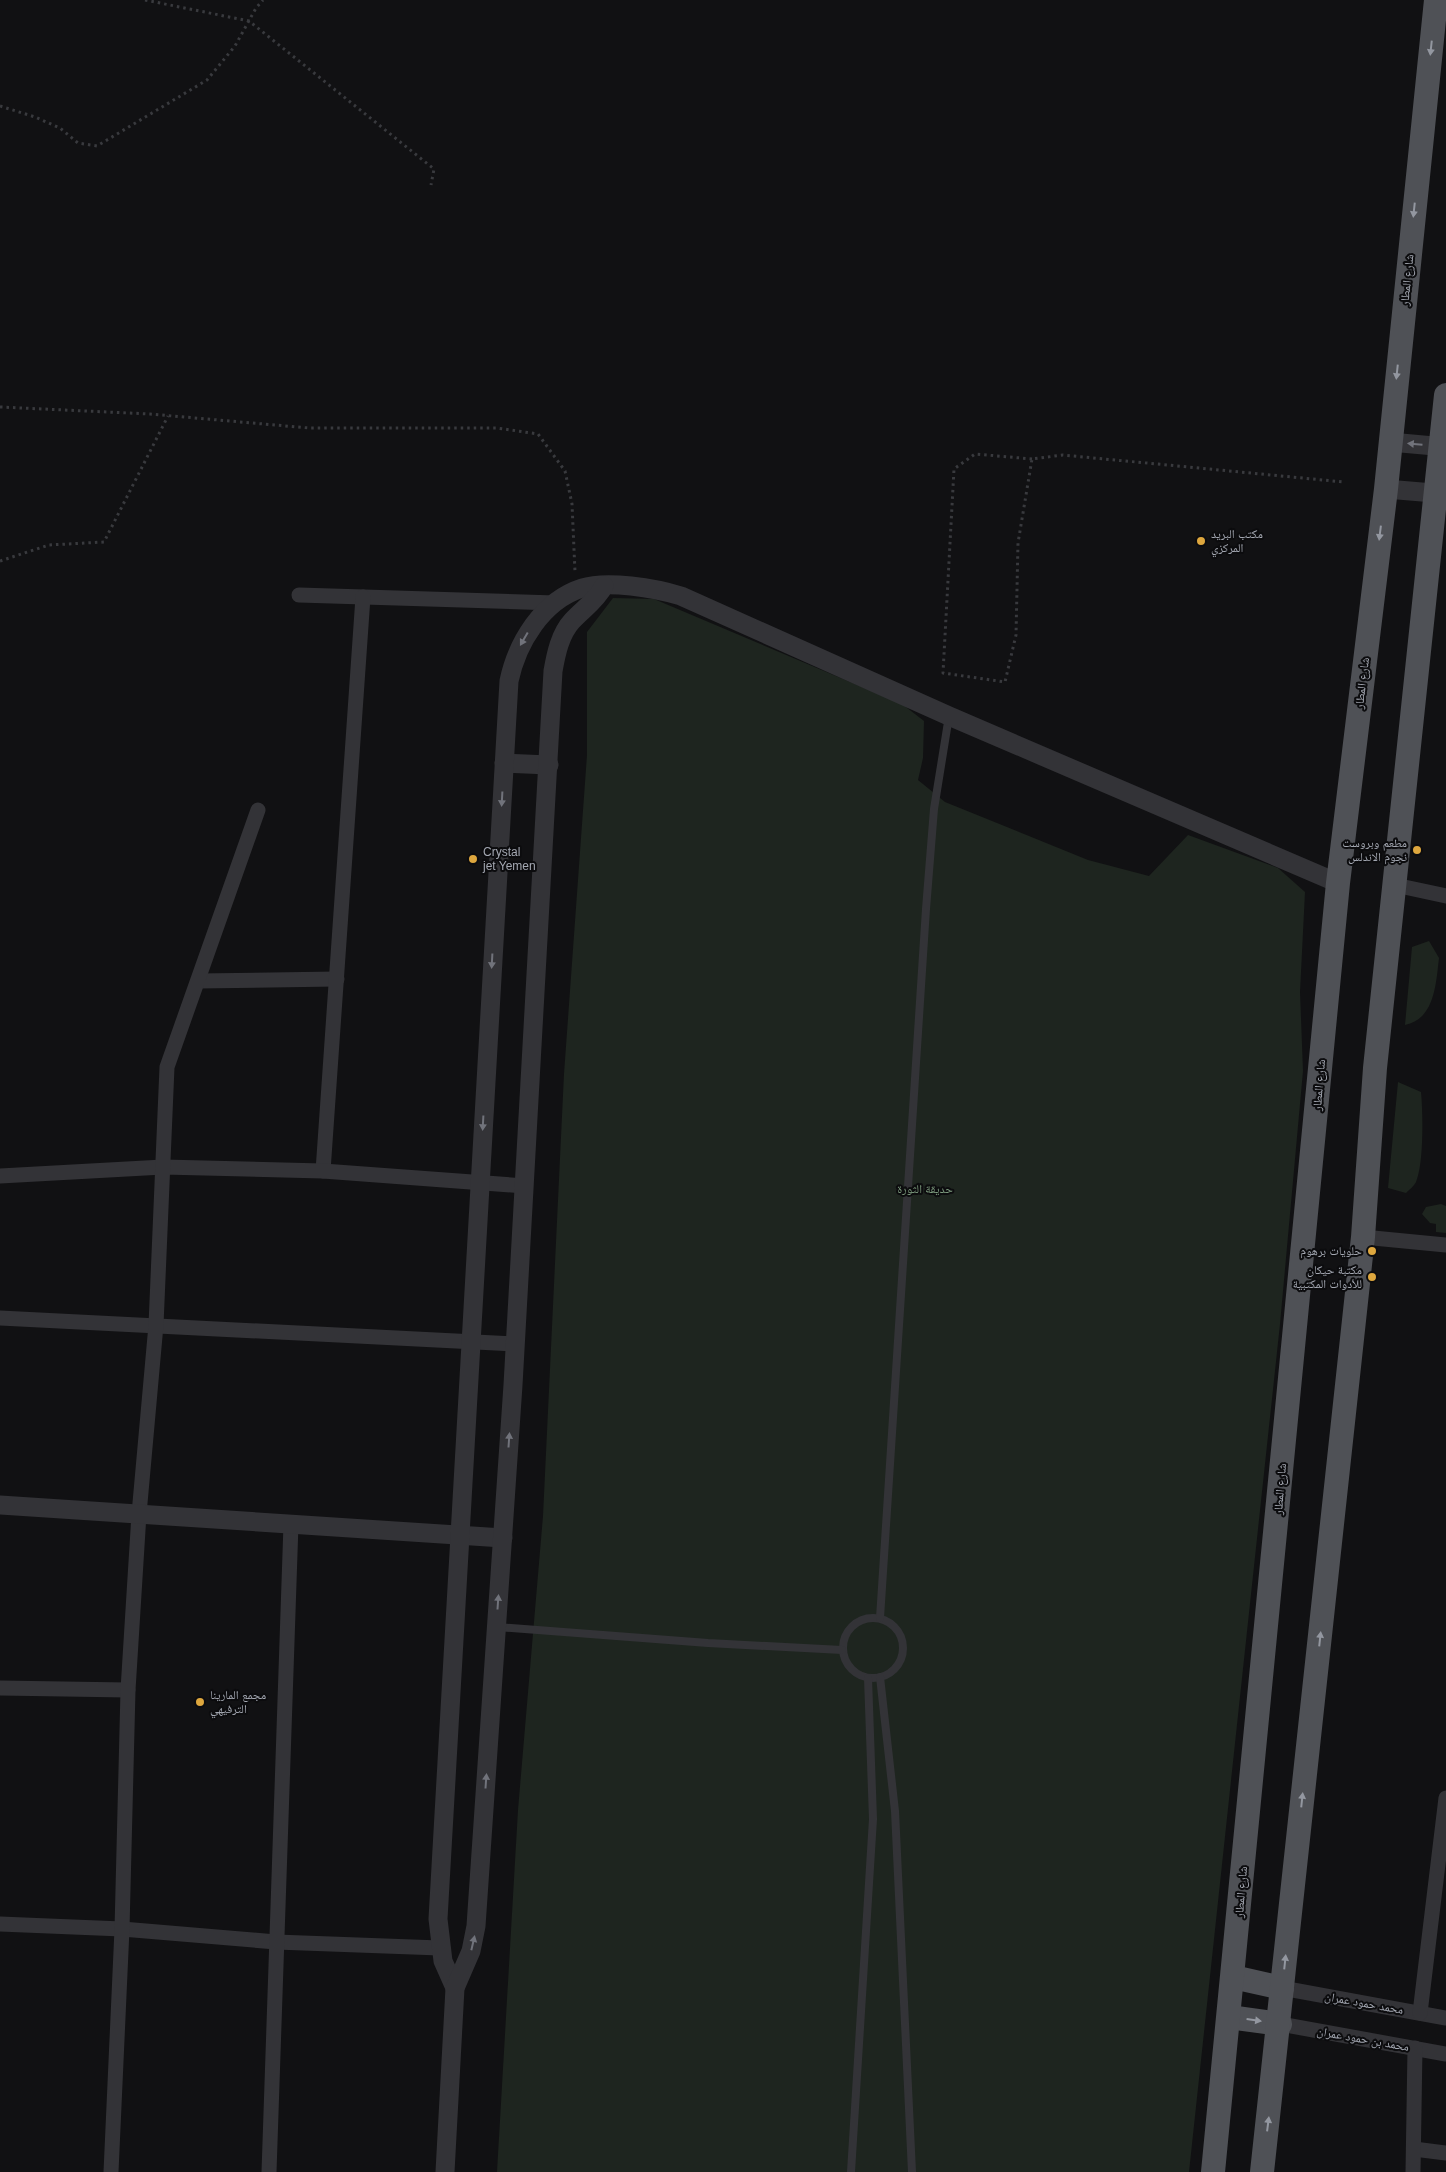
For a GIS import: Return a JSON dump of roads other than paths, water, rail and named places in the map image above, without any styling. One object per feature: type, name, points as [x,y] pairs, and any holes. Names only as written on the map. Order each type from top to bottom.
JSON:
[{"type":"main road","name":"شارع المطار","points":[[1213,2172],[1338,883],[1386,489],[1436,0]]},
{"type":"main road","points":[[1262,2172],[1280,2024],[1282,1988],[1363,1237],[1376,1068],[1395,885],[1441,494],[1446,395]]},
{"type":"main road","points":[[1233,1977],[1282,1988]]},
{"type":"main road","points":[[1229,2017],[1280,2024]]},
{"type":"street","points":[[1390,442],[1444,447]]},
{"type":"street","points":[[1386,489],[1441,494]]},
{"type":"street","points":[[455,1988],[448,1975],[440,1948],[438,1919],[459,1535],[509,681],[513,662],[530,629],[549,609],[576,590],[590,586],[644,587],[681,596],[949,716],[1338,883]]},
{"type":"street","points":[[445,2172],[455,1988],[471,1951],[476,1926],[516,1344],[553,672],[559,644],[564,632],[571,621],[596,598],[604,586]]},
{"type":"street","points":[[299,595],[363,597],[549,609]]},
{"type":"street","points":[[323,1171],[363,597]]},
{"type":"street","points":[[549,609],[564,632]]},
{"type":"street","points":[[504,763],[549,765]]},
{"type":"street","points":[[111,2172],[122,1929],[128,1690],[139,1514],[156,1325],[167,1068],[258,810]]},
{"type":"street","points":[[1395,885],[1446,896]]},
{"type":"street","points":[[198,981],[337,979]]},
{"type":"street","points":[[0,1176],[163,1167],[323,1171],[525,1186]]},
{"type":"street","points":[[1363,1237],[1446,1245]]},
{"type":"street","points":[[0,1318],[516,1344]]},
{"type":"street","points":[[0,1505],[502,1538]]},
{"type":"street","points":[[269,2172],[291,1524]]},
{"type":"street","points":[[0,1688],[128,1690]]},
{"type":"street","points":[[1420,2014],[1443,1857],[1446,1798]]},
{"type":"street","points":[[0,1924],[122,1929],[276,1942],[440,1948]]},
{"type":"street","name":"محمد حمود عمران","points":[[1282,1988],[1446,2018]]},
{"type":"street","name":"محمد بن حمود عمران","points":[[1280,2024],[1446,2054]]},
{"type":"street","points":[[1413,2172],[1415,2048]]},
{"type":"street","points":[[1414,2149],[1446,2153]]},
{"type":"lane","points":[[880,1618],[926,909],[934,809],[949,716]]},
{"type":"lane","points":[[869,1618],[880,1618],[891,1624],[898,1631],[902,1641],[903,1652],[900,1662],[889,1673],[880,1678],[868,1678],[850,1668],[842,1650],[843,1639],[850,1627],[859,1621],[869,1618]]},
{"type":"lane","points":[[497,1627],[708,1643],[842,1650]]},
{"type":"lane","points":[[851,2172],[873,1819],[868,1678]]},
{"type":"lane","points":[[880,1678],[895,1811],[912,2172]]},
{"type":"place","name":"مكتب البريد المركزي","points":[[1201,541]]},
{"type":"place","name":"مطعم وبروست نجوم الاندلس","points":[[1417,850]]},
{"type":"place","name":"Crystal jet Yemen","points":[[473,859]]},
{"type":"place","name":"حلويات برهوم","points":[[1372,1251]]},
{"type":"place","name":"مكتبة حيكان للأدوات المكتبية","points":[[1372,1277]]},
{"type":"place","name":"مجمع المارينا الترفيهي","points":[[200,1702]]},
{"type":"park label","name":"حديقة الثورة","points":[[925,1189]]}]
